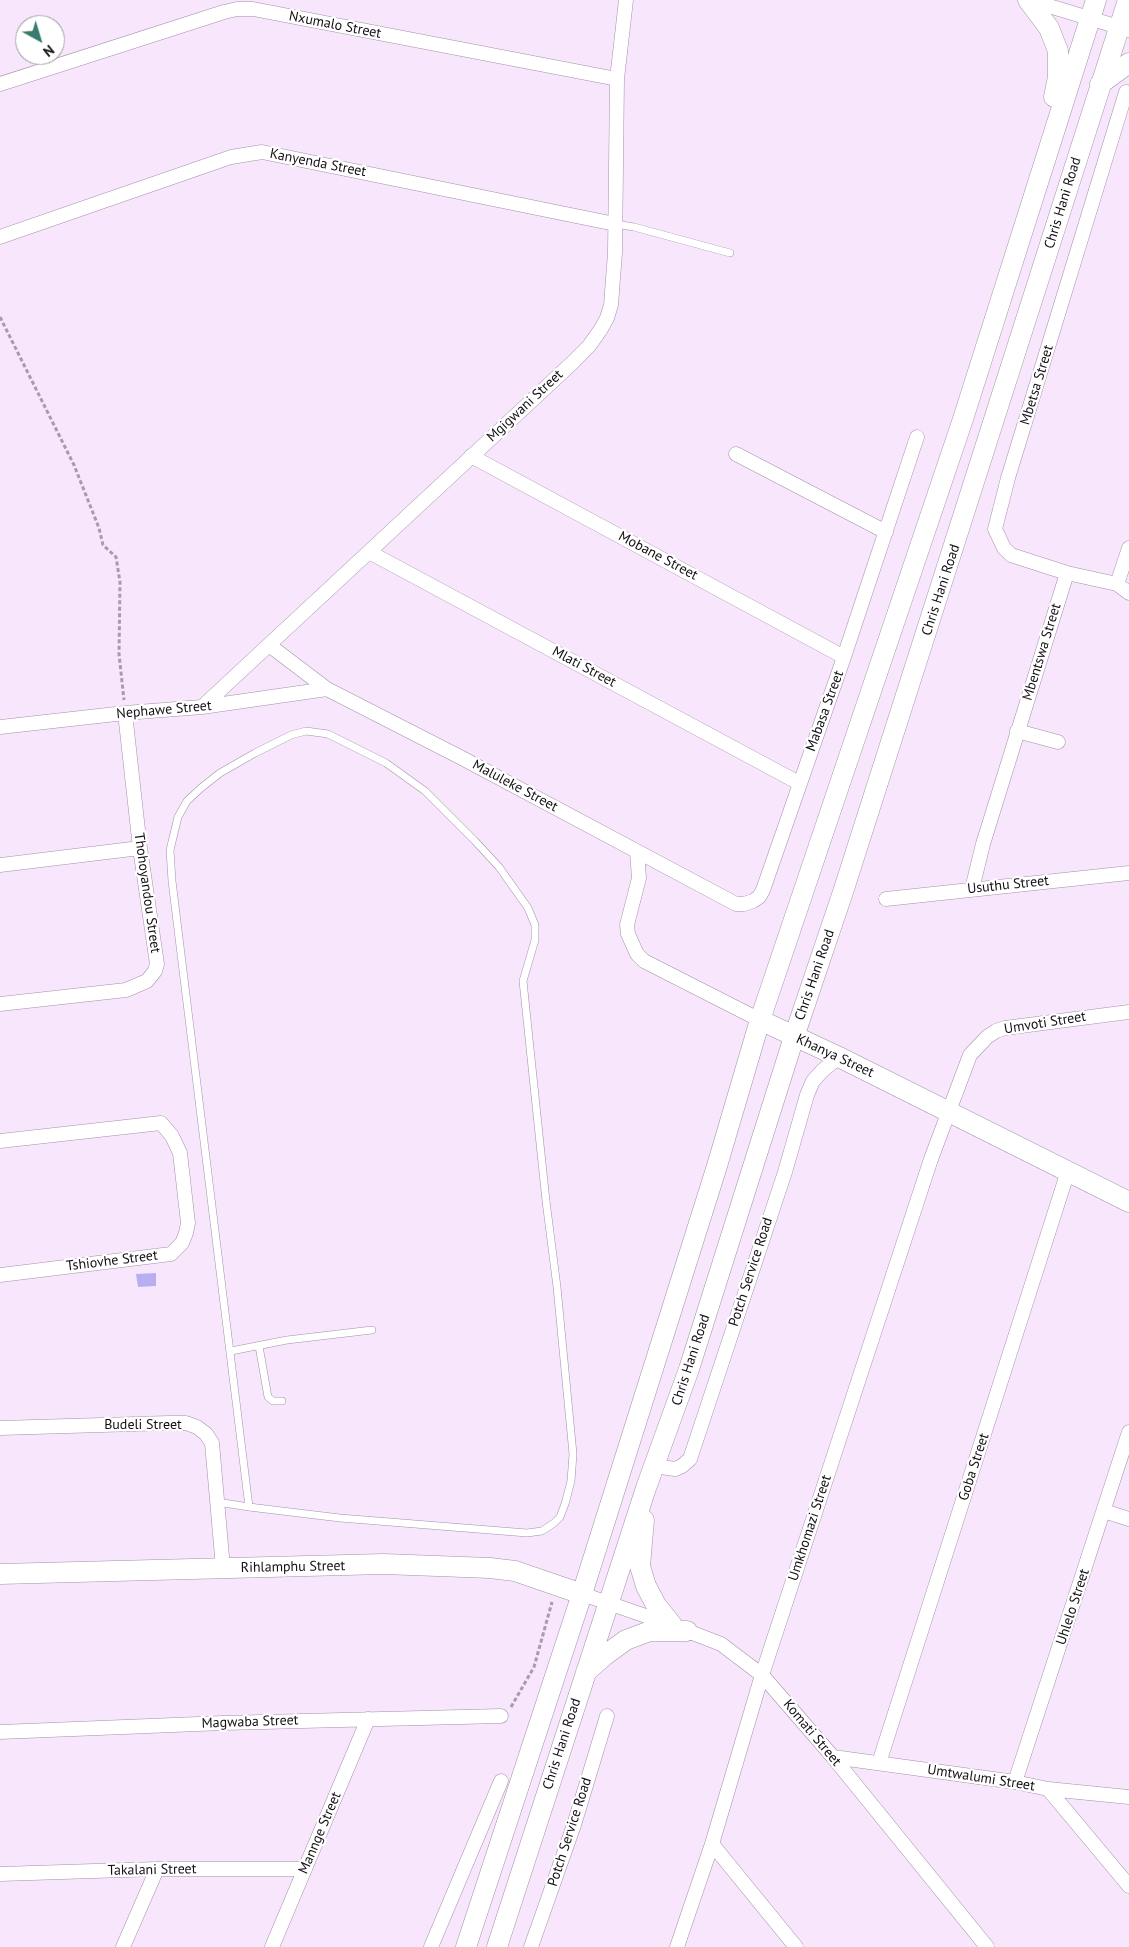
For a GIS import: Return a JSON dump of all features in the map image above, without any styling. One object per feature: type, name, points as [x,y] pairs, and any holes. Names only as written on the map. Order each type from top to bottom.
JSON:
[{"type":"main road","points":[[1029,0],[1050,28],[1058,51],[1058,77],[1048,120],[1040,175]]},
{"type":"main road","name":"Chris Hani Road","points":[[497,1947],[646,1488],[689,1368],[794,1037],[850,873],[954,550],[1100,84],[1124,28],[1128,0]]},
{"type":"main road","name":"Chris Hani Road","points":[[466,1947],[582,1594],[717,1166],[760,1020],[963,419],[1093,9]]},
{"type":"main road","points":[[1100,84],[1129,63]]},
{"type":"main road","name":"Khanya Street","points":[[760,1020],[839,1057],[1129,1202]]},
{"type":"main road","points":[[646,1488],[640,1566],[646,1586],[656,1605],[679,1628]]},
{"type":"main road","name":"Rihlamphu Street","points":[[0,1574],[384,1564],[490,1568],[515,1571],[582,1594]]},
{"type":"main road","points":[[586,1672],[626,1640],[650,1631],[679,1628]]},
{"type":"street","name":"Mgigwani Street","points":[[202,707],[571,364],[589,346],[601,329],[611,305],[615,224],[617,79],[626,0]]},
{"type":"street","points":[[1029,0],[1093,9],[1124,28]]},
{"type":"street","name":"Nxumalo Street","points":[[0,84],[237,9],[253,9],[617,79]]},
{"type":"street","name":"Mbetsa Street","points":[[1126,92],[1008,478],[995,529],[1004,548],[1011,555],[1067,573],[1117,584],[1129,593]]},
{"type":"street","name":"Kanyenda Street","points":[[0,237],[231,158],[262,152],[615,224]]},
{"type":"street","name":"Mabasa Street","points":[[763,890],[844,657],[917,437]]},
{"type":"street","points":[[736,454],[886,532]]},
{"type":"street","name":"Mobane Street","points":[[471,456],[844,657]]},
{"type":"street","points":[[1117,584],[1129,548]]},
{"type":"street","name":"Mlati Street","points":[[369,552],[799,783]]},
{"type":"street","name":"Mbentswa Street","points":[[972,889],[983,844],[1067,573]]},
{"type":"street","name":"Maluleke Street","points":[[269,645],[327,689],[460,757],[736,904],[744,904],[759,898],[763,890]]},
{"type":"street","name":"Nephawe Street","points":[[0,727],[125,713],[202,707],[327,689]]},
{"type":"street","name":"Thohoyandou Street","points":[[0,1004],[126,990],[147,981],[155,971],[157,964],[140,848],[125,713]]},
{"type":"street","points":[[1017,731],[1058,742]]},
{"type":"street","points":[[0,864],[140,848]]},
{"type":"street","name":"Khanya Street","points":[[637,852],[639,878],[627,924],[628,934],[637,954],[644,961],[760,1020]]},
{"type":"street","name":"Usuthu Street","points":[[886,899],[1129,873]]},
{"type":"street","name":"Umvoti Street","points":[[948,1111],[970,1055],[978,1045],[996,1031],[1005,1028],[1129,1012]]},
{"type":"street","name":"Potch Service Road","points":[[654,1466],[674,1469],[682,1466],[690,1459],[785,1172],[807,1094],[818,1076],[839,1057]]},
{"type":"street","name":"Umkhomazi Street","points":[[677,1947],[712,1844],[762,1675],[948,1111]]},
{"type":"street","name":"Tshiovhe Street","points":[[0,1141],[161,1123],[172,1136],[180,1153],[188,1223],[186,1233],[177,1250],[171,1254],[0,1275]]},
{"type":"street","name":"Goba Street","points":[[879,1763],[1068,1171]]},
{"type":"street","name":"Budeli Street","points":[[0,1428],[169,1423],[186,1423],[197,1427],[206,1434],[212,1443],[223,1568]]},
{"type":"street","name":"Uhlelo Street","points":[[1015,1782],[1129,1432]]},
{"type":"street","points":[[1104,1511],[1129,1519]]},
{"type":"street","name":"Komati Street","points":[[582,1594],[721,1644],[762,1675],[833,1757],[987,1947]]},
{"type":"street","name":"Magwaba Street","points":[[0,1732],[501,1716]]},
{"type":"street","name":"Potch Service Road","points":[[532,1947],[574,1825],[607,1716]]},
{"type":"street","name":"Mannge Street","points":[[272,1947],[368,1719]]},
{"type":"street","name":"Umtwalumi Street","points":[[833,1757],[1015,1782],[1048,1789],[1129,1797]]},
{"type":"street","points":[[431,1947],[501,1781]]},
{"type":"street","points":[[1048,1789],[1129,1886]]},
{"type":"street","points":[[712,1844],[796,1947]]},
{"type":"street","points":[[123,1947],[157,1869]]},
{"type":"street","name":"Takalani Street","points":[[0,1874],[157,1869],[305,1869]]},
{"type":"lane","points":[[615,224],[634,227],[730,253]]},
{"type":"lane","points":[[217,1502],[340,1518],[527,1533],[542,1531],[554,1523],[565,1504],[571,1481],[573,1454],[558,1297],[523,980],[535,940],[535,925],[528,908],[498,867],[432,798],[386,764],[328,734],[306,731],[291,735],[220,773],[187,801],[178,817],[170,850],[172,881],[249,1506]]},
{"type":"lane","points":[[231,1351],[287,1340],[372,1330]]},
{"type":"lane","points":[[259,1346],[268,1397],[273,1401],[282,1401]]},
{"type":"path","points":[[0,317],[74,466],[99,528],[103,545],[116,557],[120,582],[119,654],[125,713]]},
{"type":"path","points":[[501,1716],[511,1707],[534,1667],[556,1585]]},
{"type":"building","points":[[156,1273],[156,1286],[138,1287],[136,1274]]}]
